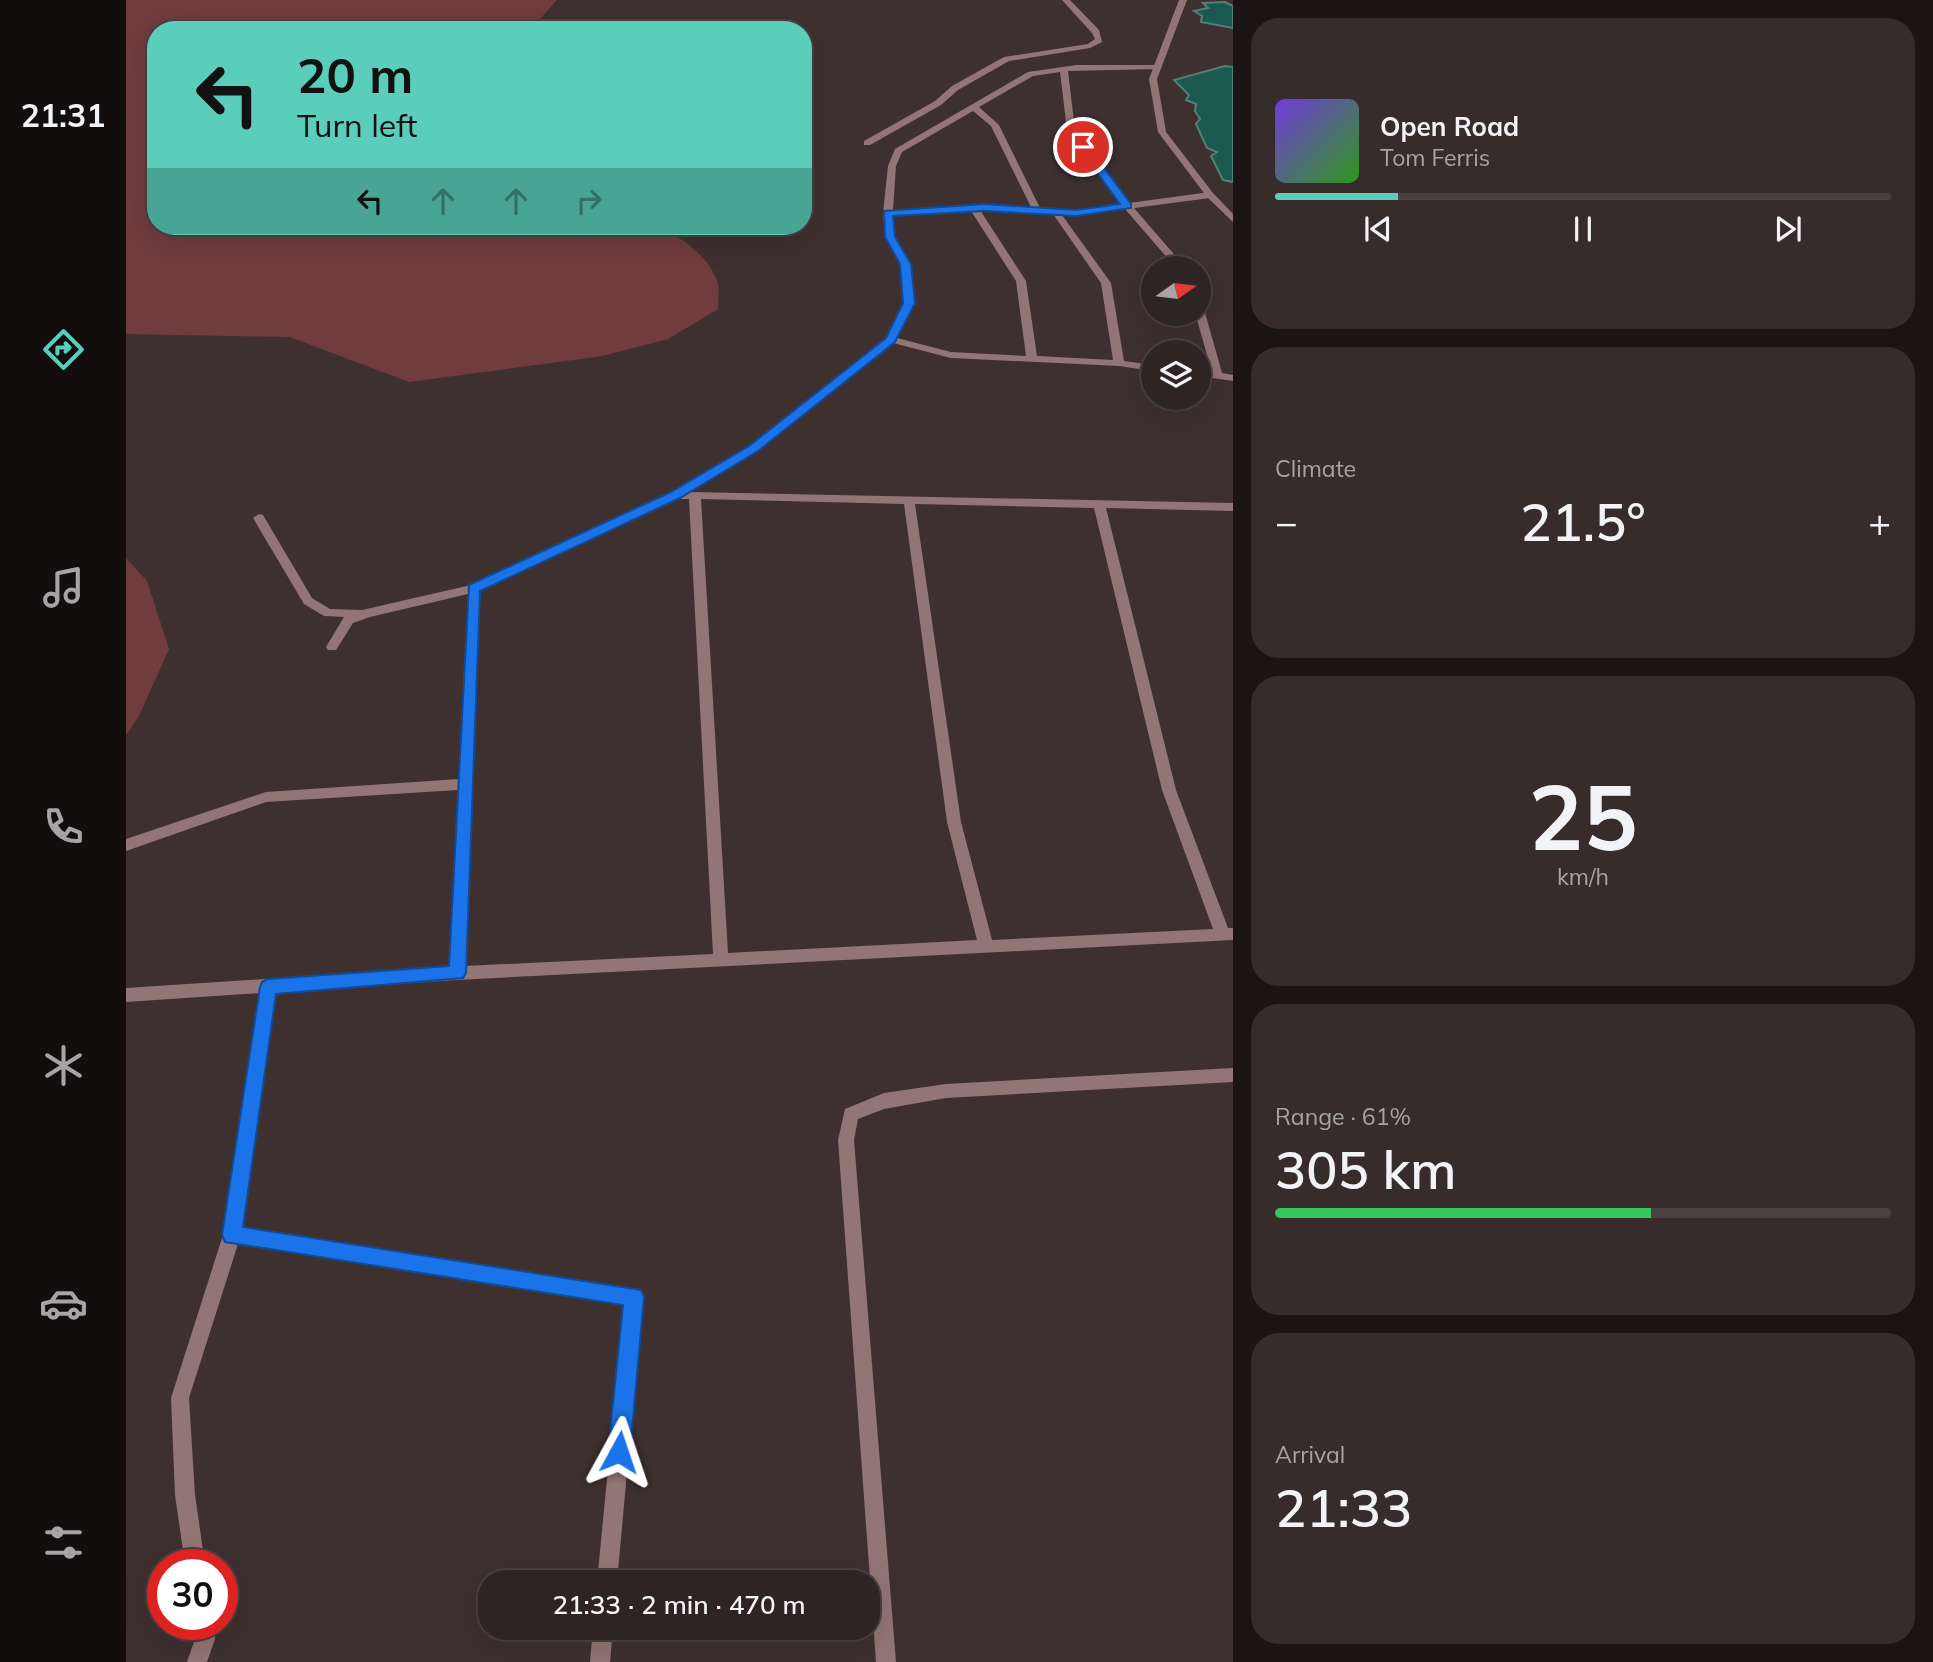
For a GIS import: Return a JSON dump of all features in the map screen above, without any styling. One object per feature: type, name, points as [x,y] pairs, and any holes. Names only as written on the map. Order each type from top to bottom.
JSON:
[{"type":"street","points":[[867,143],[939,103],[955,88],[1007,59],[1090,46],[1099,40],[1096,32],[1066,0]]},
{"type":"street","points":[[1183,0],[1153,79],[1161,132],[1210,195],[1233,219]]},
{"type":"street","points":[[332,647],[349,620],[367,613],[474,588],[675,495],[753,449],[891,340],[909,303],[906,264],[890,237],[888,213],[892,166],[898,151],[1031,74],[1065,68],[1158,67]]},
{"type":"street","points":[[1065,68],[1071,130],[1127,206],[1171,256]]},
{"type":"street","points":[[974,107],[995,125],[1036,209]]},
{"type":"street","points":[[888,213],[974,208],[1076,213],[1210,195]]},
{"type":"street","points":[[974,208],[1021,281],[1032,360]]},
{"type":"street","points":[[1055,211],[1107,283],[1119,363]]},
{"type":"street","points":[[1204,326],[1218,376]]},
{"type":"street","points":[[891,340],[951,355],[1141,366]]},
{"type":"street","points":[[1211,375],[1233,378]]},
{"type":"street","points":[[675,495],[1233,507]]},
{"type":"street","points":[[695,496],[721,960]]},
{"type":"street","points":[[909,500],[954,822],[986,947]]},
{"type":"street","points":[[126,995],[457,973],[1228,935],[1169,790],[1099,505]]},
{"type":"street","points":[[260,518],[308,601],[328,613],[367,613]]},
{"type":"street","points":[[457,973],[474,588]]},
{"type":"street","points":[[126,845],[266,797],[466,785]]},
{"type":"street","points":[[193,1549],[185,1494],[180,1398],[232,1235],[268,987]]},
{"type":"street","points":[[886,1662],[846,1140],[851,1114],[884,1101],[946,1091],[1233,1074]]},
{"type":"street","points":[[232,1235],[634,1297],[608,1570]]},
{"type":"street","points":[[197,1662],[205,1640]]},
{"type":"street","points":[[600,1662],[602,1640]]},
{"type":"shaded area","points":[[126,0],[557,0],[538,21],[147,21],[147,235],[674,235],[707,263],[719,291],[718,309],[668,339],[603,356],[409,382],[290,337],[126,334]]},
{"type":"shaded area","points":[[126,558],[147,581],[169,649],[139,716],[126,735]]},
{"type":"water","points":[[1225,2],[1233,6],[1233,28],[1201,22],[1202,16],[1194,11],[1208,8],[1203,3]]},
{"type":"water","points":[[1225,66],[1233,67],[1233,182],[1223,180],[1211,156],[1217,152],[1207,148],[1196,124],[1200,119],[1195,111],[1196,104],[1186,100],[1189,95],[1174,80]]},
{"type":"route","points":[[619,1452],[634,1297],[232,1235],[268,987],[457,973],[474,588],[675,495],[753,449],[891,340],[909,303],[906,264],[890,237],[888,213],[984,208],[1076,213],[1127,206],[1083,147]]}]
